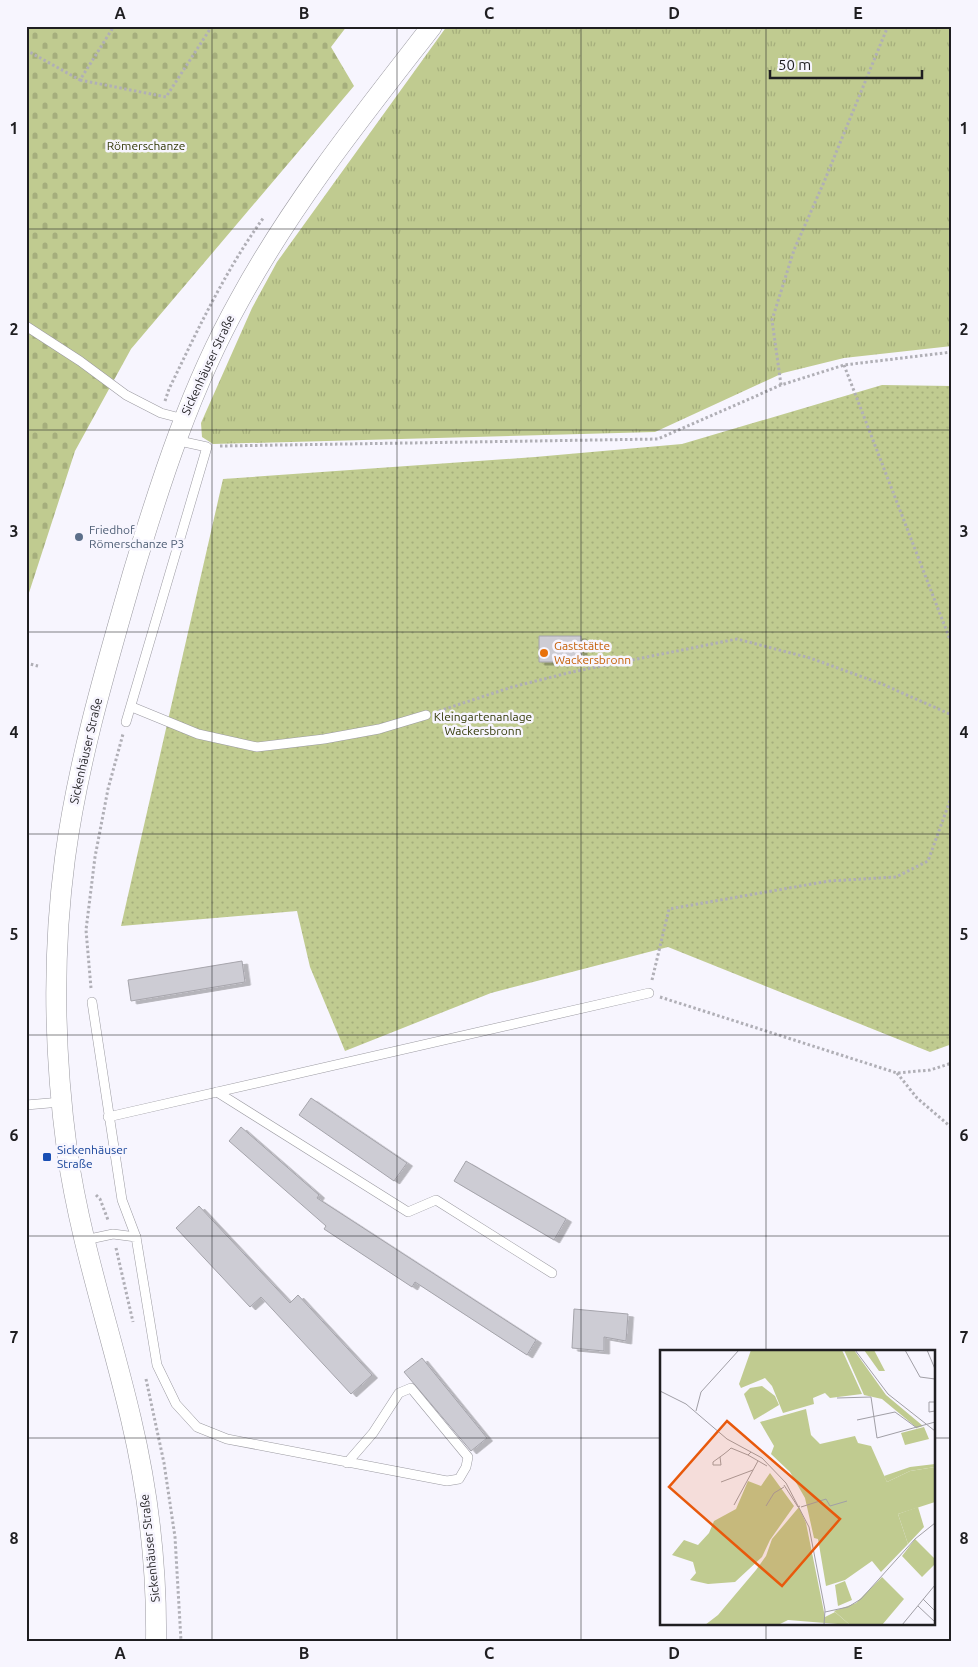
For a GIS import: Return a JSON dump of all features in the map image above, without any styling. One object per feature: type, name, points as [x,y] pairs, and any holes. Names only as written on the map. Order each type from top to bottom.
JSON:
[{"type":"street","name":"Sickenhäuser Straße","points":[[156,1641],[156,1604],[150,1527],[142,1475],[131,1419],[85,1240],[71,1174],[61,1102],[56,1016],[56,967],[59,914],[70,824],[112,645],[151,514],[175,440],[221,334],[274,240],[332,155],[432,26]]},
{"type":"lane","points":[[26,326],[80,361],[126,395],[162,413],[184,419]]},
{"type":"lane","points":[[126,722],[132,708],[207,447],[175,440]]},
{"type":"lane","points":[[132,708],[198,734],[257,747],[324,739],[379,729],[426,715]]},
{"type":"lane","points":[[108,1117],[649,994]]},
{"type":"lane","points":[[92,1002],[122,1200],[136,1237],[157,1364],[176,1404],[197,1428],[227,1439],[347,1462],[447,1481],[458,1479],[466,1467],[468,1457],[411,1388],[399,1392],[372,1433],[347,1462]]},
{"type":"lane","points":[[216,1092],[408,1212],[436,1200],[552,1273]]},
{"type":"lane","points":[[26,1105],[61,1102]]},
{"type":"lane","points":[[85,1240],[114,1234],[136,1237]]},
{"type":"path","points":[[80,80],[114,26]]},
{"type":"path","points":[[26,50],[80,80],[166,97],[212,26]]},
{"type":"path","points":[[781,385],[772,320],[794,250],[888,26]]},
{"type":"path","points":[[207,447],[658,439],[781,385],[844,365],[952,352]]},
{"type":"path","points":[[844,365],[952,645]]},
{"type":"path","points":[[426,715],[512,687],[572,672],[737,638],[810,658],[882,684],[952,715]]},
{"type":"path","points":[[26,663],[38,666]]},
{"type":"path","points":[[92,1002],[86,930],[95,857],[108,789],[126,722]]},
{"type":"path","points":[[952,795],[928,861],[896,877],[829,881],[669,909],[649,994],[897,1073],[930,1070],[952,1063]]},
{"type":"path","points":[[897,1073],[917,1098],[952,1128]]},
{"type":"green space","name":"Römerschanze","points":[[26,26],[347,26],[331,47],[354,86],[131,349],[75,451],[26,602]]},
{"type":"green space","points":[[447,26],[952,26],[952,346],[844,358],[783,373],[655,432],[213,444],[202,437],[201,423],[252,308],[277,262]]},
{"type":"green space","name":"Kleingartenanlage Wackersbronn","points":[[882,385],[952,386],[952,1044],[930,1052],[668,947],[491,993],[345,1051],[310,967],[297,911],[121,926],[223,479],[535,457],[682,444]]},
{"type":"building","points":[[539,636],[581,636],[582,662],[539,662]]},
{"type":"building","points":[[242,961],[245,982],[131,1001],[128,980]]},
{"type":"building","points":[[311,1098],[407,1163],[394,1181],[299,1115]]},
{"type":"building","points":[[241,1127],[319,1195],[317,1198],[536,1340],[527,1355],[415,1282],[412,1287],[324,1229],[326,1226],[229,1141]]},
{"type":"building","points":[[466,1161],[566,1219],[554,1240],[454,1181]]},
{"type":"building","points":[[199,1206],[290,1303],[298,1295],[372,1375],[351,1394],[261,1297],[250,1307],[176,1228]]},
{"type":"building","points":[[574,1309],[628,1314],[626,1341],[604,1337],[604,1351],[572,1348]]},
{"type":"building","points":[[422,1358],[487,1438],[471,1451],[404,1372]]},
{"type":"place","name":"Friedhof Römerschanze P3","points":[[79,537]]},
{"type":"place","name":"Gaststätte Wackersbronn","points":[[544,653]]},
{"type":"place","name":"Sickenhäuser Straße","points":[[47,1157]]}]
